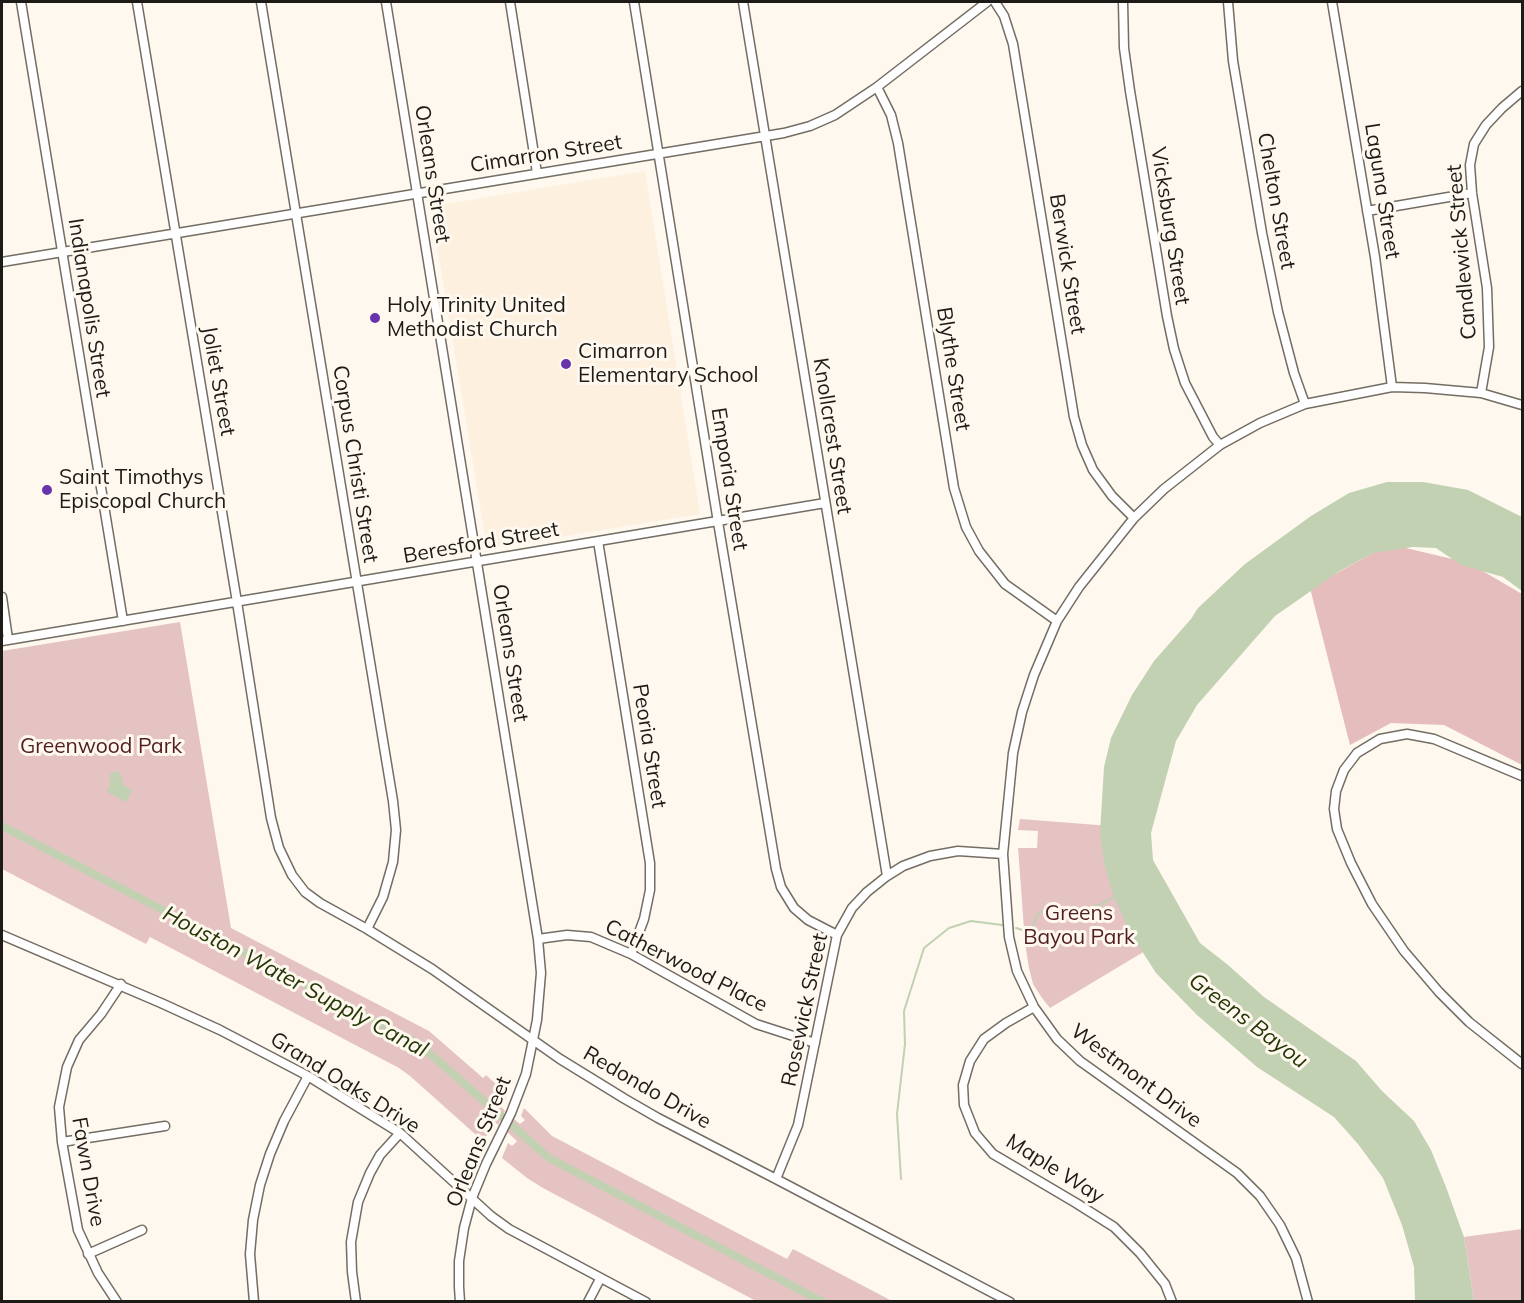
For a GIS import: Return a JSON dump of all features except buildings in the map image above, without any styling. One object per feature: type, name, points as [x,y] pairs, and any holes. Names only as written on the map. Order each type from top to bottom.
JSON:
[{"type":"street","name":"Indianapolis Street","points":[[21,2],[123,621]]},
{"type":"street","name":"Joliet Street","points":[[137,2],[271,818],[279,848],[289,870]]},
{"type":"street","name":"Corpus Christi Street","points":[[261,2],[393,801],[396,830],[393,862],[383,897],[368,929]]},
{"type":"street","name":"Orleans Street","points":[[386,2],[538,939],[541,973],[537,1020],[526,1074],[511,1113],[472,1198],[464,1228],[459,1261],[460,1302]]},
{"type":"street","points":[[510,2],[537,173]]},
{"type":"street","name":"Emporia Street","points":[[634,2],[776,869],[782,887],[794,908],[808,920],[837,935]]},
{"type":"street","name":"Knollcrest Street","points":[[743,2],[887,876]]},
{"type":"street","name":"Cimarron Street","points":[[2,262],[784,134],[835,115],[877,87],[987,2]]},
{"type":"street","name":"Berwick Street","points":[[995,2],[1004,16],[1013,45],[1074,417],[1082,445],[1093,470],[1112,496],[1134,518]]},
{"type":"street","name":"Vicksburg Street","points":[[1123,2],[1124,48],[1130,91],[1174,349],[1185,382],[1213,437],[1220,445]]},
{"type":"street","name":"Chelton Street","points":[[1228,2],[1233,61],[1262,233],[1278,312],[1294,373],[1305,404]]},
{"type":"street","name":"Laguna Street","points":[[1332,2],[1376,257],[1392,387]]},
{"type":"street","name":"Blythe Street","points":[[877,87],[891,115],[898,143],[954,488],[966,526],[979,551],[1005,584],[1057,621]]},
{"type":"street","name":"Candlewick Street","points":[[1481,393],[1489,347],[1487,288],[1472,193],[1470,165],[1474,144],[1486,125],[1522,91]]},
{"type":"street","points":[[1367,211],[1472,193]]},
{"type":"street","name":"Westmont Drive","points":[[1308,1302],[1296,1258],[1280,1225],[1260,1196],[1237,1173],[1080,1061],[1057,1039],[1034,1007],[1017,971],[1009,937],[1005,897],[1003,854],[1013,753],[1020,722],[1034,675],[1057,621],[1079,587],[1134,518],[1164,489],[1220,445],[1260,423],[1305,404],[1392,387],[1481,393],[1522,405]]},
{"type":"street","name":"Beresford Street","points":[[5,640],[825,503]]},
{"type":"street","name":"Peoria Street","points":[[598,541],[650,863],[650,890],[644,919],[631,954]]},
{"type":"street","points":[[2,597],[5,640]]},
{"type":"street","points":[[1522,776],[1434,739],[1407,734],[1380,739],[1357,753],[1344,770],[1336,791],[1334,809],[1337,829],[1351,863],[1372,904],[1404,951],[1439,992],[1469,1022],[1522,1064]]},
{"type":"street","name":"Rosewick Street","points":[[776,1179],[798,1125],[837,935],[852,908],[887,876],[903,866],[930,856],[958,851],[1003,854]]},
{"type":"street","name":"Redondo Drive","points":[[289,870],[305,892],[320,903],[368,929],[432,969],[560,1059],[625,1099],[1010,1302]]},
{"type":"street","name":"Catherwood Place","points":[[538,939],[567,935],[591,937],[631,954],[756,1024],[814,1043]]},
{"type":"street","points":[[2,947],[4,936]]},
{"type":"street","name":"Grand Oaks Drive","points":[[4,936],[121,984],[220,1030],[308,1076],[400,1133],[491,1216],[509,1229],[646,1302]]},
{"type":"street","name":"Fawn Drive","points":[[117,1302],[98,1273],[78,1230],[62,1142],[59,1107],[67,1067],[79,1040],[101,1014],[121,984]]},
{"type":"street","name":"Maple Way","points":[[1034,1007],[984,1039],[970,1061],[963,1085],[964,1105],[975,1133],[993,1154],[1114,1227],[1140,1252],[1165,1284],[1172,1302]]},
{"type":"street","points":[[254,1302],[250,1254],[253,1220],[260,1185],[284,1121],[308,1076]]},
{"type":"street","points":[[62,1142],[165,1126]]},
{"type":"street","points":[[356,1302],[351,1242],[358,1202],[380,1155],[400,1133]]},
{"type":"street","points":[[88,1254],[142,1230]]},
{"type":"street","points":[[588,1302],[600,1279]]},
{"type":"shaded area","name":"Cimarron Elementary School","points":[[645,171],[700,514],[487,549],[432,215],[440,205]]},
{"type":"shaded area","points":[[1389,544],[1469,563],[1522,594],[1522,765],[1444,725],[1391,723],[1350,745],[1310,588]]},
{"type":"green space","name":"Greenwood Park","points":[[180,622],[231,928],[429,1031],[483,1078],[486,1075],[507,1094],[505,1100],[501,1099],[499,1104],[505,1111],[498,1125],[493,1120],[484,1142],[399,1068],[150,937],[146,944],[2,869],[2,651]]},
{"type":"green space","name":"Greens Bayou Park","points":[[1020,819],[1110,826],[1150,948],[1050,1008],[1033,984],[1029,968],[1018,848],[1037,848],[1038,831],[1018,830]]},
{"type":"green space","points":[[524,1108],[552,1136],[787,1259],[793,1249],[892,1301],[756,1301],[543,1188],[502,1158],[508,1143],[512,1146],[517,1141],[507,1132],[514,1119],[520,1124],[525,1120],[521,1116]]},
{"type":"green space","points":[[1522,1229],[1522,1301],[1474,1301],[1464,1237]]},
{"type":"water","name":"Greens Bayou","points":[[1387,482],[1423,482],[1468,490],[1522,517],[1522,591],[1503,577],[1461,565],[1436,548],[1413,547],[1373,553],[1338,572],[1275,616],[1197,705],[1176,741],[1151,833],[1153,860],[1200,943],[1264,997],[1356,1061],[1382,1091],[1414,1121],[1431,1150],[1464,1237],[1474,1301],[1415,1301],[1414,1267],[1402,1225],[1383,1178],[1358,1144],[1334,1117],[1257,1067],[1197,1015],[1156,973],[1131,934],[1114,897],[1104,863],[1100,833],[1104,767],[1111,738],[1132,695],[1154,661],[1198,608],[1245,564],[1311,516],[1349,493]]},
{"type":"water","points":[[120,772],[123,784],[132,791],[126,802],[107,792],[110,785],[110,774]]},
{"type":"waterway","name":"Houston Water Supply Canal","points":[[2,826],[419,1044],[549,1158],[823,1302]]},
{"type":"waterway","points":[[1016,928],[1029,932],[1039,913],[1050,908],[1078,911],[1099,905],[1115,897]]},
{"type":"waterway","points":[[901,1179],[897,1114],[905,1044],[904,1011],[924,948],[949,928],[971,921],[1002,925]]},
{"type":"place","name":"Holy Trinity United Methodist Church","points":[[375,318]]},
{"type":"place","name":"Cimarron Elementary School","points":[[566,364]]},
{"type":"place","name":"Saint Timothys Episcopal Church","points":[[47,490]]}]
